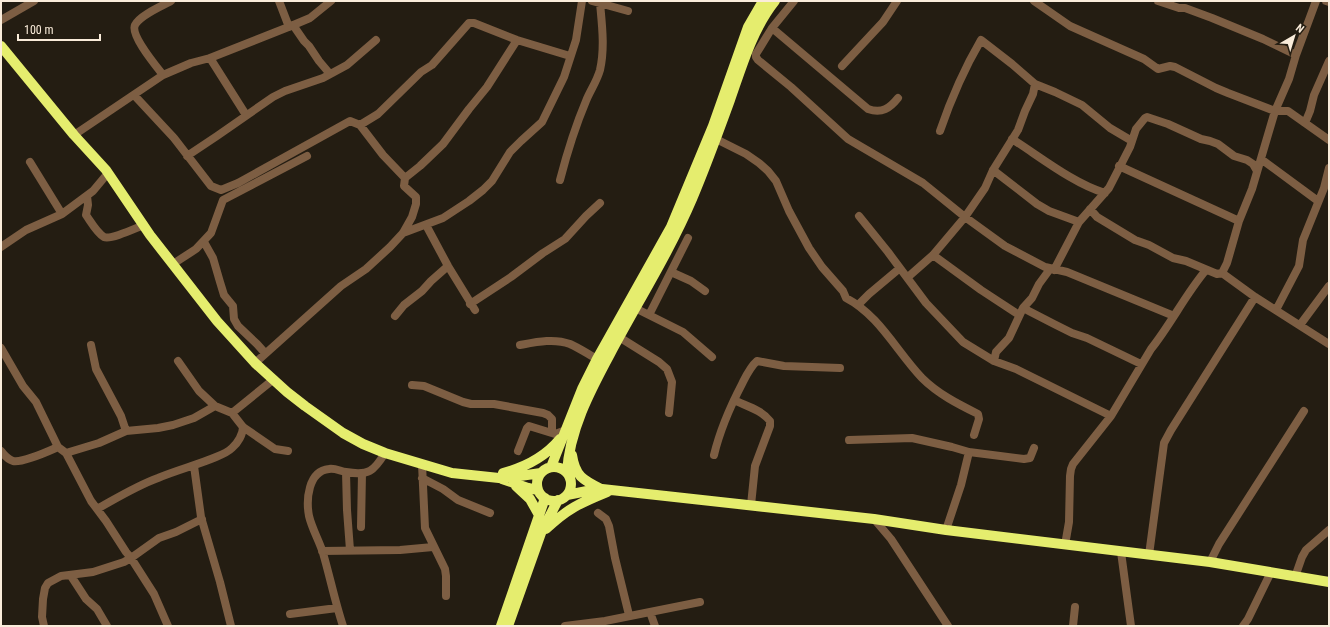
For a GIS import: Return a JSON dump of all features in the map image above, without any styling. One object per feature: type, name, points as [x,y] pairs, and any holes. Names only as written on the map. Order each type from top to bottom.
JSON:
[{"type":"main road","points":[[551,467],[582,389],[671,227],[713,126],[748,27],[763,1]]},
{"type":"main road","points":[[508,626],[542,533],[562,498],[570,488],[568,459],[581,415],[595,382],[692,200],[753,37],[766,12],[775,1]]},
{"type":"main road","points":[[1,46],[74,135],[108,173],[144,225],[217,321],[255,362],[305,406],[344,433],[363,444],[386,453],[452,473],[495,477],[524,476],[541,473],[551,467],[558,467],[568,475],[603,490],[874,520],[1210,562],[1329,582]]},
{"type":"main road","points":[[495,477],[516,470],[537,460],[547,452],[565,432]]},
{"type":"main road","points":[[572,443],[572,460],[576,472],[585,480],[603,490]]},
{"type":"main road","points":[[501,626],[538,515],[542,494],[537,483],[541,473]]},
{"type":"main road","points":[[495,477],[542,494],[553,500],[603,490]]},
{"type":"main road","points":[[513,483],[530,499],[538,515]]},
{"type":"main road","points":[[542,533],[564,513],[603,490]]},
{"type":"street","points":[[1,20],[34,1]]},
{"type":"street","points":[[163,75],[140,43],[134,32],[134,27],[140,19],[172,1]]},
{"type":"street","points":[[279,1],[291,26],[330,74]]},
{"type":"street","points":[[74,135],[163,75],[310,18],[330,1]]},
{"type":"street","points":[[403,233],[420,225],[426,225],[443,218],[469,201],[492,181],[510,152],[542,122],[564,77],[576,40],[582,1]]},
{"type":"street","points":[[794,1],[772,28],[756,54],[756,57],[792,87],[848,139],[923,183],[965,217],[1005,246],[1033,262],[1052,270],[1072,274],[1174,316]]},
{"type":"street","points":[[842,66],[883,22],[897,1]]},
{"type":"street","points":[[1034,1],[1070,26],[1144,59],[1158,69],[1170,66],[1175,67],[1216,88],[1275,111],[1288,111],[1329,140]]},
{"type":"street","points":[[1158,1],[1194,12],[1264,39],[1296,55]]},
{"type":"street","points":[[1222,273],[1227,263],[1239,221],[1252,189],[1275,111],[1316,1]]},
{"type":"street","points":[[560,180],[576,127],[588,95],[600,72],[603,37],[596,2],[628,11]]},
{"type":"street","points":[[360,125],[378,114],[421,72],[432,65],[469,23],[474,23],[517,40],[570,56]]},
{"type":"street","points":[[772,28],[868,109],[873,111],[884,111],[891,107],[898,98]]},
{"type":"street","points":[[187,156],[273,97],[330,74],[347,65],[376,40]]},
{"type":"street","points":[[255,362],[341,286],[366,269],[403,233],[412,217],[416,204],[416,197],[404,186],[405,178],[443,144],[487,86],[517,40]]},
{"type":"street","points":[[940,131],[951,100],[972,54],[981,40],[1035,84],[1056,92],[1082,105],[1110,128],[1132,141]]},
{"type":"street","points":[[210,58],[246,115]]},
{"type":"street","points":[[1305,123],[1310,112],[1314,95],[1328,63]]},
{"type":"street","points":[[908,277],[933,255],[965,217],[985,188],[993,170],[1018,130],[1024,111],[1033,94],[1035,84]]},
{"type":"street","points":[[134,95],[174,138],[211,186],[221,190],[245,180],[350,121],[360,125],[382,155],[405,178]]},
{"type":"street","points":[[994,361],[996,352],[1009,338],[1021,311],[1032,298],[1039,284],[1052,270],[1079,222],[1120,166],[1136,129],[1143,118],[1147,117],[1168,124],[1201,140],[1218,144],[1234,156],[1253,164],[1257,171]]},
{"type":"street","points":[[716,139],[746,154],[768,171],[776,181],[789,211],[809,248],[822,267],[843,291],[846,298],[858,305],[885,333],[909,364],[927,382],[952,401],[978,414],[979,419],[974,435]]},
{"type":"street","points":[[1012,139],[1055,167],[1101,193]]},
{"type":"street","points":[[173,264],[204,242],[211,233],[223,200],[307,156]]},
{"type":"street","points":[[1261,159],[1318,201]]},
{"type":"street","points":[[30,162],[62,214]]},
{"type":"street","points":[[1120,166],[1239,221]]},
{"type":"street","points":[[1276,310],[1299,266],[1303,240],[1324,188],[1329,168]]},
{"type":"street","points":[[993,170],[1043,208],[1079,222]]},
{"type":"street","points":[[1,247],[26,230],[62,214],[87,196],[108,173]]},
{"type":"street","points":[[87,196],[88,205],[86,215],[98,231],[105,237],[107,238],[121,234],[144,225]]},
{"type":"street","points":[[426,225],[448,266],[473,307],[543,253],[565,239],[600,203]]},
{"type":"street","points":[[1090,209],[1097,217],[1135,240],[1173,258],[1186,261],[1216,274],[1222,273],[1255,297],[1329,344]]},
{"type":"street","points":[[859,216],[908,277],[926,303],[954,333],[972,348],[994,361],[1016,369],[1111,416]]},
{"type":"street","points":[[649,315],[688,238]]},
{"type":"street","points":[[204,242],[213,258],[224,295],[233,306],[234,319],[238,326],[265,353]]},
{"type":"street","points":[[933,255],[981,290],[1021,311],[1086,338],[1141,364]]},
{"type":"street","points":[[395,316],[404,305],[422,291],[430,281],[448,266]]},
{"type":"street","points":[[858,305],[900,268]]},
{"type":"street","points":[[1065,545],[1069,522],[1071,469],[1073,464],[1111,416],[1141,364],[1194,284],[1206,270]]},
{"type":"street","points":[[671,272],[705,291]]},
{"type":"street","points":[[1300,325],[1329,286]]},
{"type":"street","points":[[1149,555],[1164,443],[1255,297]]},
{"type":"street","points":[[635,308],[682,332],[712,357]]},
{"type":"street","points":[[619,337],[659,362],[667,370],[672,382],[670,413]]},
{"type":"street","points":[[520,345],[542,341],[560,341],[570,344],[598,359]]},
{"type":"street","points":[[92,345],[96,369],[121,416],[126,431]]},
{"type":"street","points":[[1,348],[23,386],[36,402],[58,447],[66,453],[86,492],[154,594],[168,626]]},
{"type":"street","points":[[714,455],[721,431],[734,400],[749,370],[757,360],[784,366],[840,368]]},
{"type":"street","points":[[178,361],[199,391],[215,406],[232,414],[243,426],[275,449],[288,451]]},
{"type":"street","points":[[232,414],[274,379]]},
{"type":"street","points":[[412,385],[424,386],[471,404],[494,404],[544,413],[552,419],[552,433]]},
{"type":"street","points":[[734,400],[761,413],[770,421],[770,426],[755,466],[751,506]]},
{"type":"street","points":[[66,453],[99,443],[126,431],[173,425],[194,418],[215,406]]},
{"type":"street","points":[[1210,562],[1219,544],[1304,411]]},
{"type":"street","points":[[97,509],[128,491],[154,479],[219,456],[232,448],[241,437],[243,426]]},
{"type":"street","points":[[518,451],[529,426],[552,433],[565,432]]},
{"type":"street","points":[[849,440],[912,438],[969,452],[1027,459],[1031,455],[1034,448]]},
{"type":"street","points":[[1,450],[7,458],[12,461],[19,462],[58,447]]},
{"type":"street","points":[[946,530],[961,485],[969,452]]},
{"type":"street","points":[[344,626],[337,608],[322,551],[315,536],[309,515],[308,493],[312,479],[316,474],[324,469],[362,473],[371,471],[376,467],[386,453]]},
{"type":"street","points":[[422,464],[425,528],[445,569],[446,596]]},
{"type":"street","points":[[194,466],[202,519],[231,626]]},
{"type":"street","points":[[346,472],[346,510],[350,550]]},
{"type":"street","points":[[361,527],[362,473]]},
{"type":"street","points":[[422,478],[443,489],[458,500],[490,513]]},
{"type":"street","points":[[598,513],[606,519],[609,526],[629,615]]},
{"type":"street","points":[[44,626],[42,617],[45,588],[53,580],[61,576],[71,576],[93,572],[131,558],[159,538],[202,519]]},
{"type":"street","points":[[874,520],[891,539],[948,626]]},
{"type":"street","points":[[1295,577],[1306,550],[1329,530]]},
{"type":"street","points":[[322,551],[400,550],[434,547]]},
{"type":"street","points":[[1121,552],[1131,626]]},
{"type":"street","points":[[1243,626],[1248,619],[1270,572]]},
{"type":"street","points":[[71,576],[86,599],[97,609],[107,626]]},
{"type":"street","points":[[564,626],[605,621],[700,602]]},
{"type":"street","points":[[1073,626],[1075,607]]},
{"type":"street","points":[[290,614],[337,608]]},
{"type":"street","points":[[650,612],[655,626]]}]
